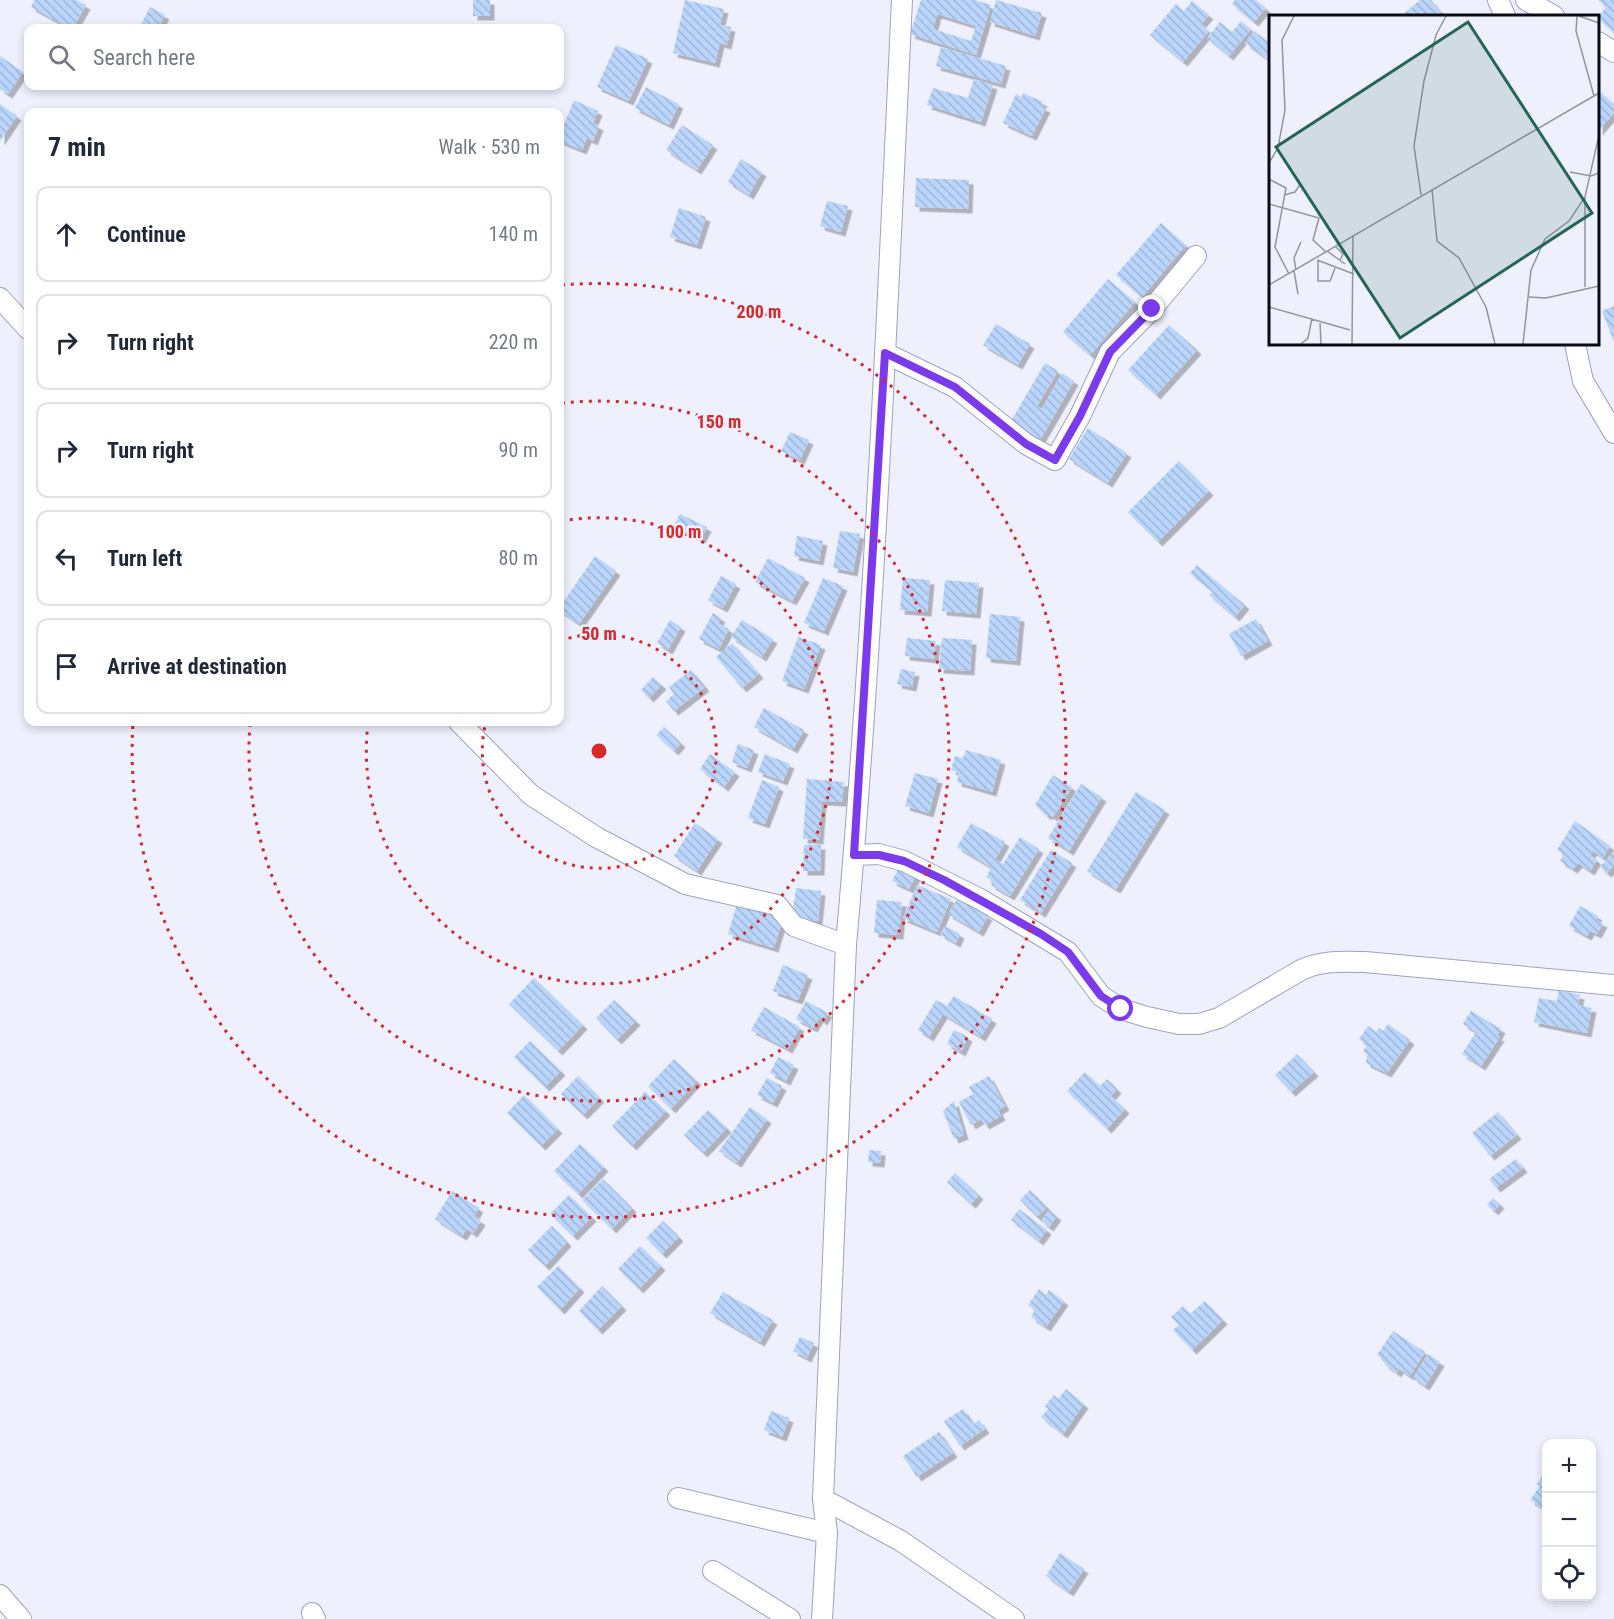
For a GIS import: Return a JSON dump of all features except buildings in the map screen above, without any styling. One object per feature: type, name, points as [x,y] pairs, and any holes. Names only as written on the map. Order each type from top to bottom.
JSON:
[{"type":"street","points":[[822,1619],[827,1533],[823,1498],[846,945],[854,855],[885,353],[902,0]]},
{"type":"street","points":[[1497,0],[1504,15]]},
{"type":"street","points":[[1526,0],[1552,15]]},
{"type":"street","points":[[1599,43],[1614,52]]},
{"type":"street","points":[[885,353],[955,387],[1026,444],[1055,460],[1080,416],[1110,352],[1152,309],[1196,256]]},
{"type":"street","points":[[0,298],[24,325]]},
{"type":"street","points":[[1575,345],[1583,381],[1614,433]]},
{"type":"street","points":[[463,726],[531,795],[596,837],[685,884],[777,905],[794,926],[846,945]]},
{"type":"street","points":[[854,855],[887,857],[944,880],[1068,952],[1101,996],[1121,1009],[1179,1024],[1199,1024],[1220,1018],[1301,970],[1314,964],[1328,962],[1365,962],[1614,985]]},
{"type":"street","points":[[678,1498],[827,1533]]},
{"type":"street","points":[[823,1498],[901,1541],[1014,1619]]},
{"type":"street","points":[[713,1571],[790,1619]]},
{"type":"street","points":[[0,1595],[21,1619]]},
{"type":"route","points":[[1121,1009],[1101,996],[1068,952],[1041,934],[980,899],[904,861],[879,855],[854,855],[885,353],[955,387],[995,422],[1026,444],[1055,460],[1080,416],[1110,352],[1152,309]]}]
